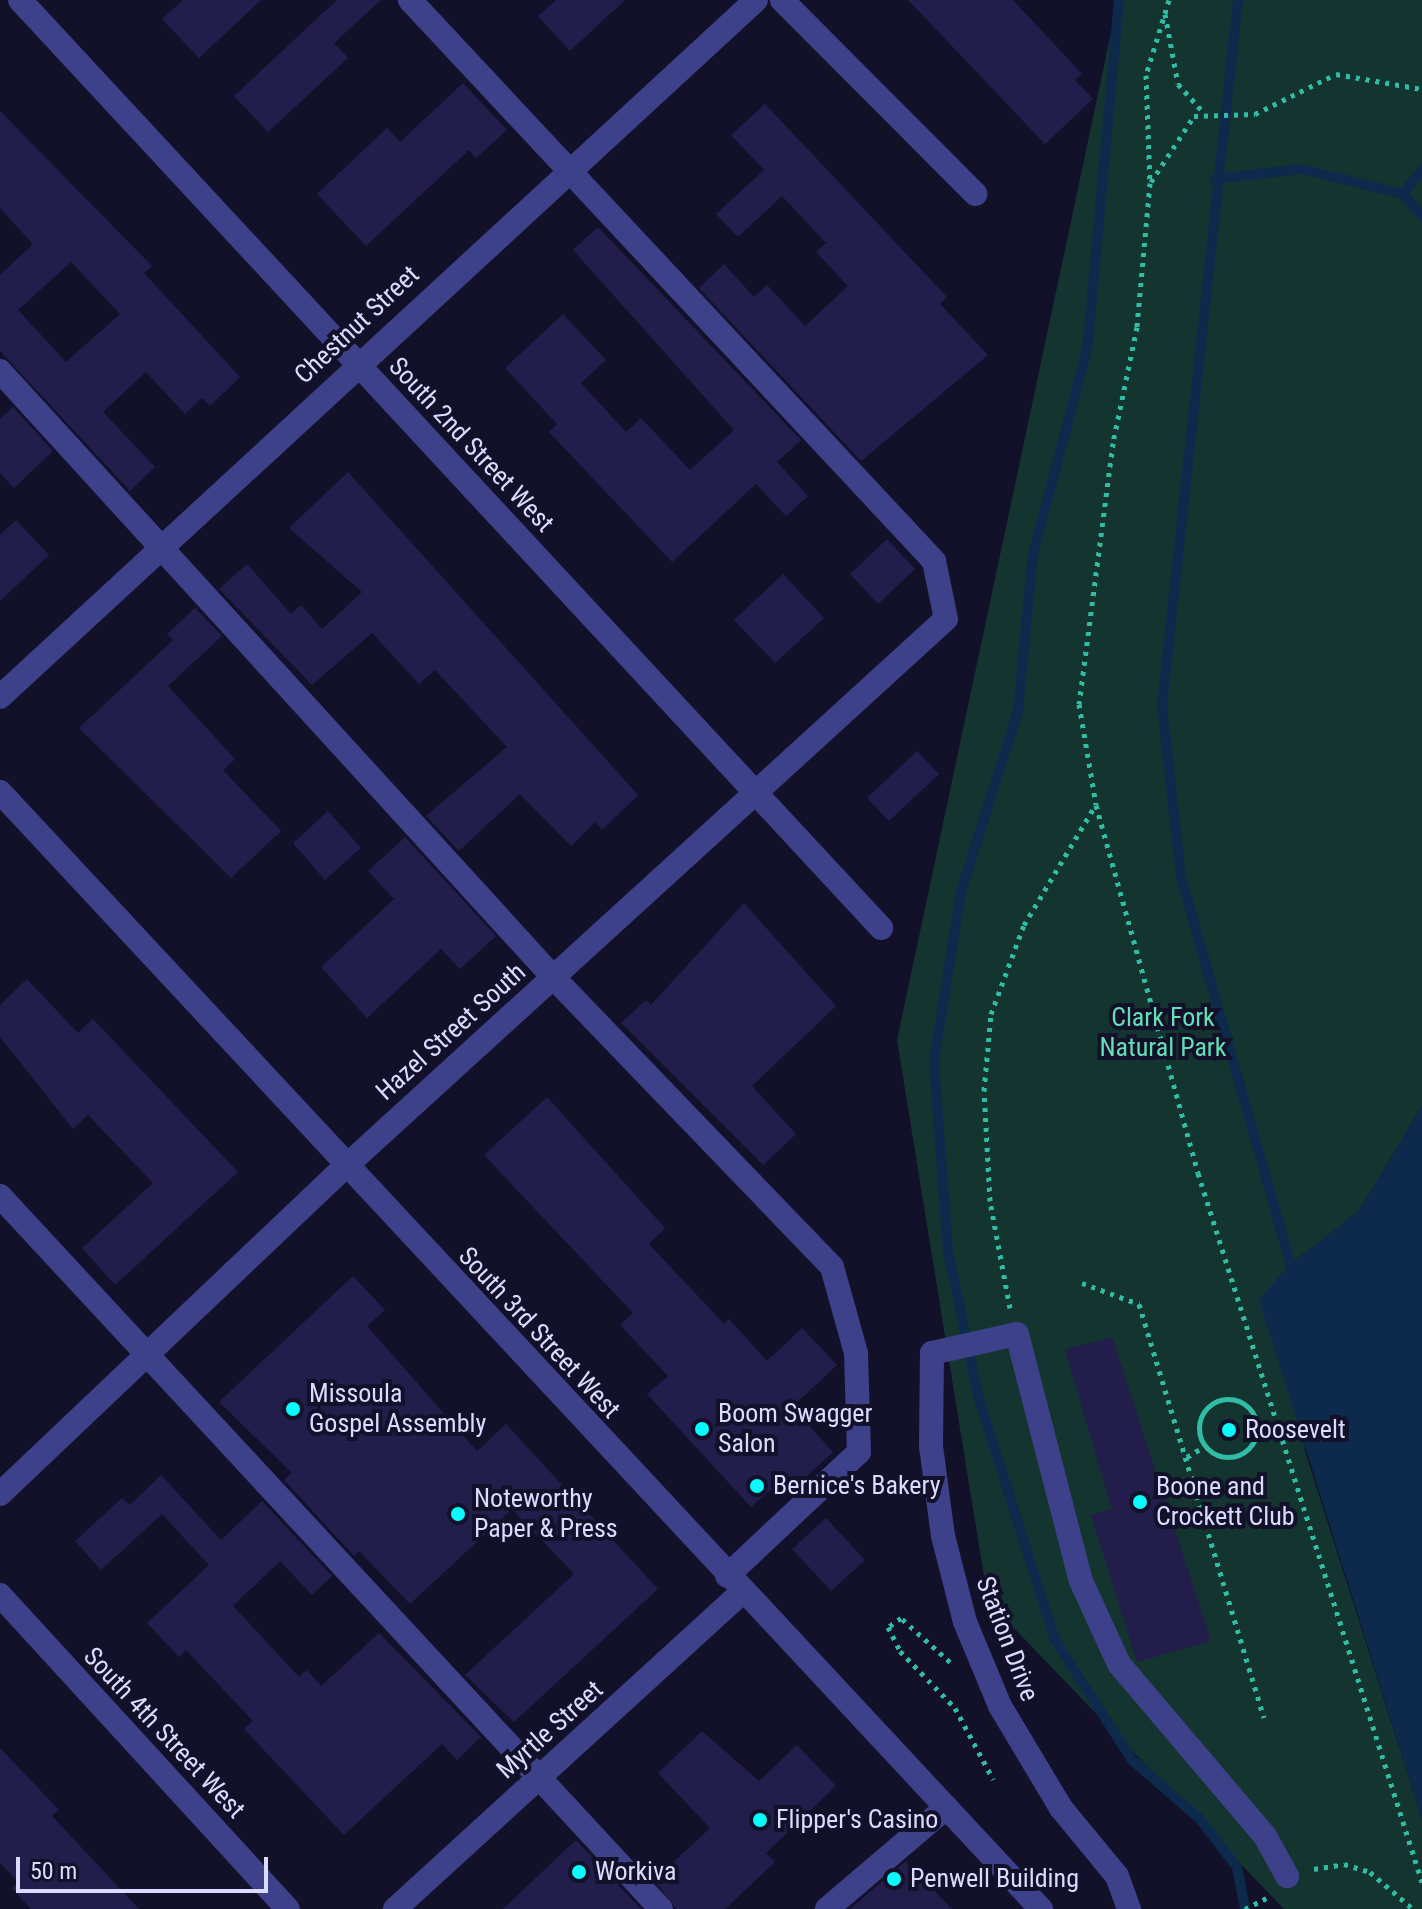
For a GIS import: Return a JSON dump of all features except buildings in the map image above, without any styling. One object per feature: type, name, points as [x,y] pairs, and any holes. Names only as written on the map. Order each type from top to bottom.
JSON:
[{"type":"street","name":"South 2nd Street West","points":[[20,0],[881,928]]},
{"type":"street","points":[[410,0],[567,171]]},
{"type":"street","name":"Chestnut Street","points":[[0,697],[356,362],[756,0]]},
{"type":"street","points":[[782,0],[975,194]]},
{"type":"street","name":"Hazel Street South","points":[[0,1494],[345,1167],[946,619],[934,561],[567,171]]},
{"type":"street","name":"Myrtle Street","points":[[0,371],[553,977],[832,1267],[856,1353],[859,1452],[735,1584],[541,1777],[395,1909]]},
{"type":"street","name":"South 3rd Street West","points":[[0,792],[345,1167],[1041,1909]]},
{"type":"street","points":[[0,1196],[661,1909]]},
{"type":"street","points":[[1017,1334],[1081,1581],[1119,1664],[1298,1873]]},
{"type":"street","name":"Station Drive","points":[[1017,1334],[940,1351],[931,1446],[943,1536],[985,1671],[1061,1808],[1128,1894],[1129,1909]]},
{"type":"street","name":"South 4th Street West","points":[[0,1595],[288,1909]]},
{"type":"street","points":[[827,1909],[947,1807]]},
{"type":"path","points":[[1169,0],[1142,112],[1150,183],[1137,327],[1113,443],[1079,704],[1096,805],[1269,1415],[1422,1882]]},
{"type":"path","points":[[1165,14],[1178,84],[1204,114]]},
{"type":"path","points":[[1150,183],[1185,124],[1204,114],[1255,114],[1336,74],[1422,89]]},
{"type":"path","points":[[1017,1334],[990,1201],[984,1091],[991,1014],[1024,925],[1096,805]]},
{"type":"path","points":[[1082,1283],[1139,1304],[1264,1718]]},
{"type":"path","points":[[1241,1401],[1255,1419],[1253,1443],[1239,1455],[1220,1456],[1205,1446],[1199,1428],[1212,1403],[1241,1401]]},
{"type":"path","points":[[1255,1419],[1269,1415]]},
{"type":"path","points":[[1187,1457],[1205,1446]]},
{"type":"path","points":[[985,1671],[936,1654],[901,1618],[888,1627],[900,1651],[955,1708],[993,1779]]},
{"type":"path","points":[[1298,1873],[1344,1864],[1370,1872],[1413,1909]]},
{"type":"path","points":[[1245,1909],[1266,1900]]},
{"type":"green space","name":"Clark Fork Natural Park","points":[[1118,0],[1422,0],[1422,1106],[1359,1211],[1288,1266],[1305,1451],[1422,1819],[1422,1909],[1284,1909],[988,1601],[897,1040]]},
{"type":"water","points":[[1422,1106],[1422,1819],[1259,1300],[1288,1266],[1359,1211]]},
{"type":"waterway","points":[[1119,0],[1087,350],[1033,554],[1018,711],[961,892],[934,1061],[948,1251],[979,1399],[1055,1640],[1132,1760],[1200,1819],[1237,1867],[1245,1909]]},
{"type":"waterway","points":[[1238,0],[1162,705],[1181,877],[1294,1276]]},
{"type":"waterway","points":[[1215,179],[1302,169],[1403,194],[1422,217]]},
{"type":"waterway","points":[[1403,194],[1422,170]]},
{"type":"place","name":"Missoula Gospel Assembly","points":[[293,1409]]},
{"type":"place","name":"Boom Swagger Salon","points":[[702,1429]]},
{"type":"place","name":"Roosevelt","points":[[1229,1430]]},
{"type":"place","name":"Bernice's Bakery","points":[[757,1486]]},
{"type":"place","name":"Boone and Crockett Club","points":[[1140,1502]]},
{"type":"place","name":"Noteworthy Paper & Press","points":[[458,1514]]},
{"type":"place","name":"Flipper's Casino","points":[[760,1820]]},
{"type":"place","name":"Workiva","points":[[579,1872]]},
{"type":"place","name":"Penwell Building","points":[[894,1879]]}]
